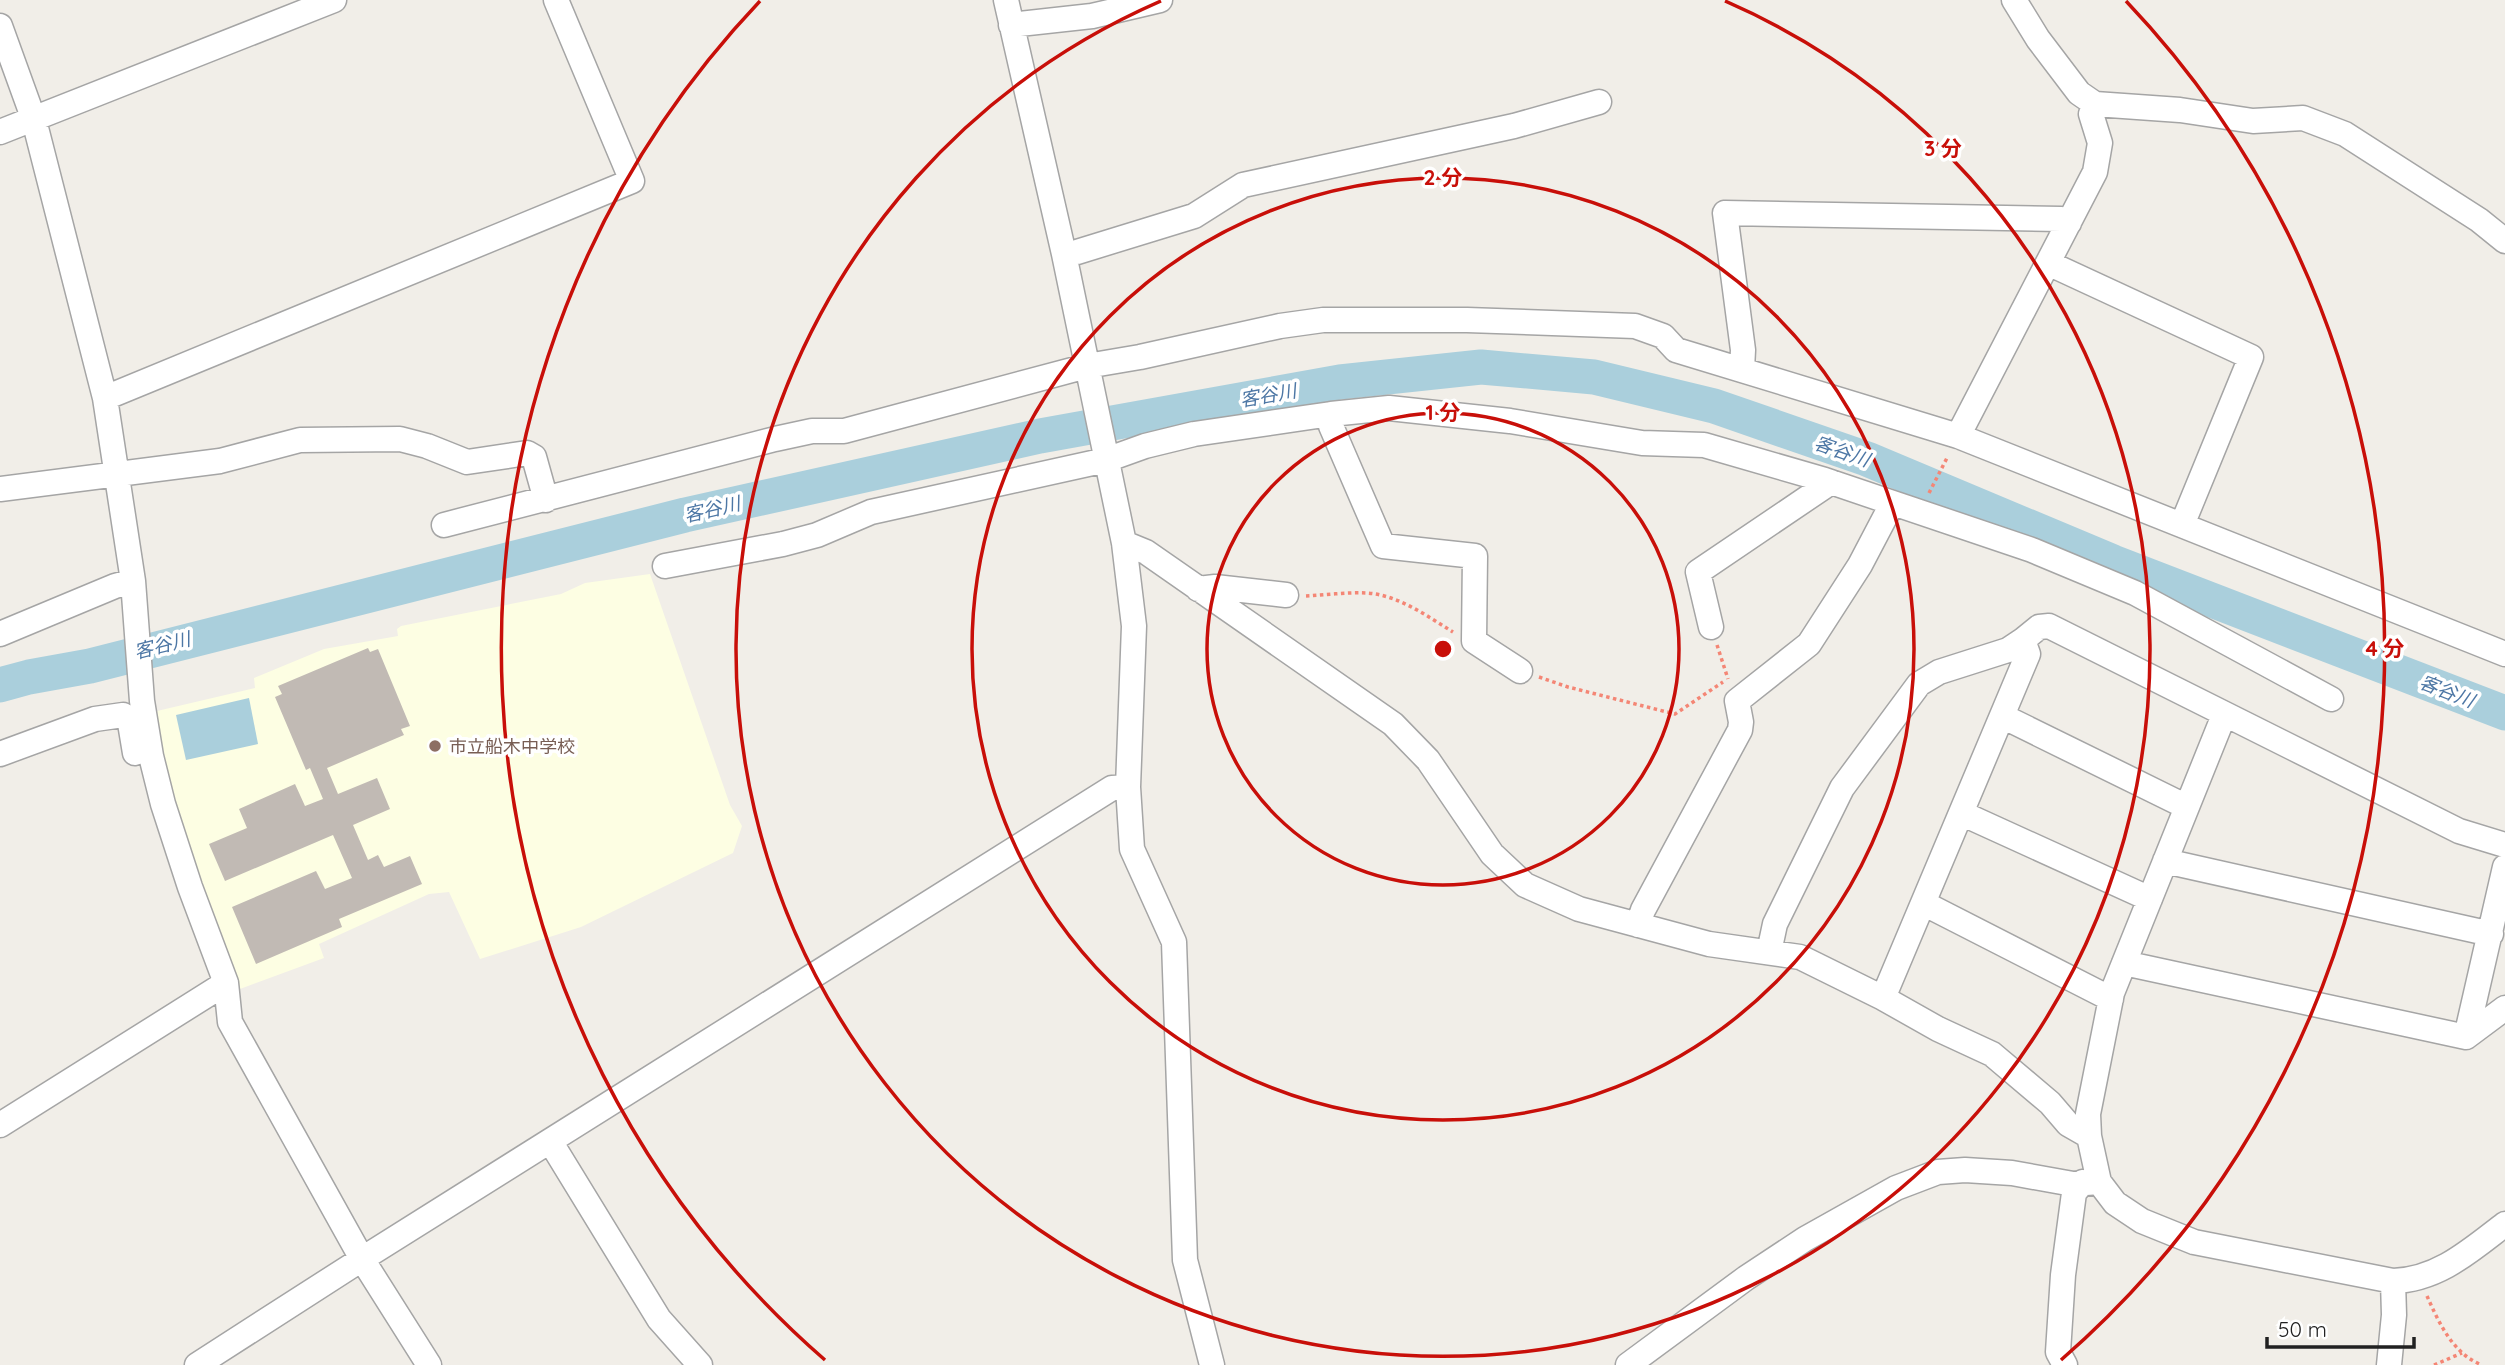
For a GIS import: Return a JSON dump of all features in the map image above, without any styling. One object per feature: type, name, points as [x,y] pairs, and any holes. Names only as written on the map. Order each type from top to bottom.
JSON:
[{"type":"street","points":[[0,132],[334,0]]},
{"type":"street","points":[[105,398],[632,181],[556,0]]},
{"type":"street","points":[[1006,0],[1064,254],[1124,543],[1134,626],[1128,787],[1132,849],[1174,942],[1185,1260],[1212,1365]]},
{"type":"street","points":[[1012,25],[1092,16],[1160,0]]},
{"type":"street","points":[[2014,0],[2038,39],[2079,93],[2095,104],[2180,110],[2253,121],[2303,118],[2345,134],[2479,220],[2505,241]]},
{"type":"street","points":[[0,26],[34,120],[105,398],[134,587],[142,701],[151,756],[163,804],[190,887],[226,983],[230,1022],[362,1259],[429,1365]]},
{"type":"street","points":[[1064,254],[1194,216],[1243,185],[1514,126],[1599,102]]},
{"type":"street","points":[[1956,440],[2095,172],[2100,143],[2091,114],[2095,104]]},
{"type":"street","points":[[1742,369],[1743,350],[1726,213],[2061,219],[2069,223]]},
{"type":"street","points":[[2048,263],[2251,357],[2182,525]]},
{"type":"street","points":[[444,525],[775,439],[812,431],[844,432],[1140,357],[1280,326],[1336,320],[1467,320],[1635,326],[1663,336],[1676,350],[1742,369],[1956,440],[2182,525],[2505,654]]},
{"type":"street","points":[[665,566],[783,544],[817,535],[872,512],[1195,434],[1389,408],[1510,421],[1642,443],[1703,445],[1831,482],[1892,505],[2032,550],[2136,593],[2331,699]]},
{"type":"street","points":[[1331,414],[1331,426],[1383,546],[1475,556],[1474,641],[1520,671]]},
{"type":"street","points":[[0,489],[220,461],[300,440],[400,439],[427,446],[467,462],[527,453],[534,457],[547,500]]},
{"type":"street","points":[[1711,627],[1698,572],[1831,482]]},
{"type":"street","points":[[1638,925],[1643,910],[1740,730],[1741,722],[1732,690],[1809,644],[1860,565],[1892,505]]},
{"type":"street","points":[[1124,543],[1146,552],[1392,724],[1428,760],[1492,854],[1525,885],[1579,909],[1709,944],[1800,957],[1992,1054],[2050,1104],[2068,1124],[2089,1136]]},
{"type":"street","points":[[0,634],[115,586],[134,587]]},
{"type":"street","points":[[1198,589],[1215,587],[1286,595]]},
{"type":"street","points":[[1769,953],[1775,924],[1842,788],[1919,684],[1939,672],[2008,650],[2039,627],[2049,626],[2459,831],[2505,845]]},
{"type":"street","points":[[1882,998],[2028,654],[2023,640]]},
{"type":"street","points":[[0,754],[95,719],[123,715],[130,723],[141,786],[148,798],[163,804]]},
{"type":"street","points":[[2224,715],[2111,999],[2088,1114],[2091,1182],[2141,1221],[2194,1242],[2393,1281],[2420,1278],[2454,1262],[2505,1224]]},
{"type":"street","points":[[2002,716],[2187,807]]},
{"type":"street","points":[[197,1365],[1112,788],[1128,787]]},
{"type":"street","points":[[1961,814],[2150,900]]},
{"type":"street","points":[[2165,861],[2491,934]]},
{"type":"street","points":[[2466,1037],[2505,867]]},
{"type":"street","points":[[1923,903],[2111,999]]},
{"type":"street","points":[[2124,963],[2466,1037],[2505,1008]]},
{"type":"street","points":[[0,1125],[226,983]]},
{"type":"street","points":[[550,1142],[659,1319],[700,1365]]},
{"type":"street","points":[[1628,1365],[1756,1271],[1896,1188],[1938,1172],[1965,1170],[2012,1173],[2073,1184],[2091,1182]]},
{"type":"street","points":[[2065,1365],[2058,1352],[2063,1275],[2074,1193],[2091,1182]]},
{"type":"street","points":[[2389,1365],[2394,1315],[2393,1281]]},
{"type":"path","points":[[1929,493],[1956,440]]},
{"type":"path","points":[[1286,595],[1293,597],[1368,593],[1392,598],[1419,611],[1470,643],[1474,641]]},
{"type":"path","points":[[1520,671],[1568,687],[1675,714],[1732,690],[1711,627]]},
{"type":"path","points":[[2420,1278],[2447,1336],[2462,1353],[2482,1365]]},
{"type":"path","points":[[2434,1365],[2462,1353]]},
{"type":"shaded area","name":"市立船木中学校","points":[[650,574],[730,805],[742,826],[733,853],[581,927],[480,959],[449,892],[429,894],[319,944],[324,958],[240,989],[203,895],[166,781],[157,711],[255,688],[254,678],[324,649],[398,636],[397,629],[401,626],[561,594],[585,583]]},
{"type":"water","points":[[249,698],[258,744],[186,760],[176,715]]},
{"type":"building","points":[[368,648],[370,652],[378,649],[410,726],[401,729],[404,735],[327,768],[338,794],[377,778],[390,809],[353,825],[368,860],[378,855],[384,867],[410,856],[422,884],[339,919],[342,927],[256,964],[232,907],[316,871],[325,889],[352,878],[333,835],[225,881],[209,844],[247,828],[239,809],[295,784],[305,806],[323,799],[310,768],[306,770],[275,697],[282,694],[278,686]]},
{"type":"waterway","name":"客谷川","points":[[0,685],[90,666],[685,515],[1040,436],[1340,382],[1481,367],[1594,377],[1714,406],[1867,459],[2113,562],[2505,713]]},
{"type":"place","name":"市立船木中学校","points":[[435,746]]}]
